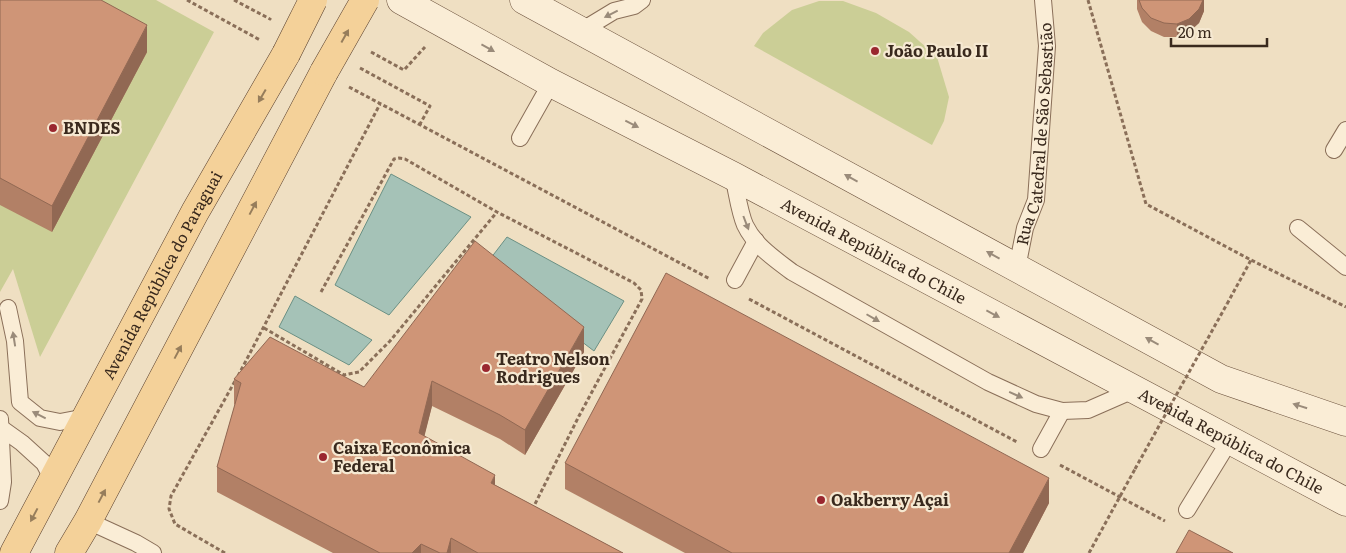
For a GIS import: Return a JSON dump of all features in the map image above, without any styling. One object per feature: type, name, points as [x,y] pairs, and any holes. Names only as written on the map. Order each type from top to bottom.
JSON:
[{"type":"main road","name":"Avenida República do Paraguai","points":[[14,553],[195,212],[286,54],[313,0]]},
{"type":"main road","points":[[69,553],[88,521],[324,72],[365,0]]},
{"type":"main road","name":"Avenida República do Chile","points":[[401,0],[551,83],[733,176],[1346,502]]},
{"type":"main road","points":[[524,0],[1221,379],[1346,422]]},
{"type":"lane","points":[[581,31],[614,11],[634,6],[642,0]]},
{"type":"lane","name":"Rua Catedral de São Sebastião","points":[[1017,268],[1025,228],[1036,200],[1047,46],[1043,0]]},
{"type":"lane","points":[[520,138],[551,83]]},
{"type":"lane","points":[[1334,150],[1346,130]]},
{"type":"lane","points":[[733,176],[745,225],[768,254],[792,272],[988,382],[1036,404],[1062,411],[1088,410],[1136,390]]},
{"type":"lane","points":[[1298,228],[1346,267]]},
{"type":"lane","points":[[736,280],[756,241]]},
{"type":"lane","points":[[8,308],[15,341],[20,402],[40,418],[60,422],[86,417]]},
{"type":"lane","points":[[1040,449],[1062,411]]},
{"type":"lane","points":[[0,423],[44,463],[53,480]]},
{"type":"lane","points":[[0,423],[3,482],[0,501]]},
{"type":"lane","points":[[1187,510],[1230,440]]},
{"type":"lane","points":[[88,521],[154,553]]},
{"type":"path","points":[[187,0],[262,42]]},
{"type":"path","points":[[195,4],[197,0]]},
{"type":"path","points":[[234,0],[270,19]]},
{"type":"path","points":[[1088,0],[1146,204],[1251,260],[1346,307]]},
{"type":"path","points":[[366,50],[404,70]]},
{"type":"path","points":[[357,66],[430,106],[420,124]]},
{"type":"path","points":[[225,553],[175,524],[169,509],[171,496],[264,328],[380,104]]},
{"type":"path","points":[[321,292],[394,159],[399,158],[405,159],[497,212],[634,283],[641,290],[642,299],[579,416],[531,514]]},
{"type":"path","points":[[264,328],[344,375],[360,372],[390,341],[497,212]]},
{"type":"path","points":[[1090,553],[1251,260]]},
{"type":"green space","points":[[0,0],[156,0],[214,32],[40,357],[13,269],[0,292]]},
{"type":"green space","points":[[819,1],[843,1],[876,13],[909,32],[937,57],[949,97],[944,121],[932,145],[754,46],[763,33],[792,10]]},
{"type":"shaded area","points":[[391,174],[471,217],[389,315],[335,285]]},
{"type":"shaded area","points":[[507,237],[624,301],[594,351],[484,267]]},
{"type":"shaded area","points":[[295,296],[372,340],[349,365],[279,327]]},
{"type":"building","name":"BNDES","points":[[0,0],[101,0],[147,25],[52,206],[0,178]]},
{"type":"building","points":[[1139,0],[1203,0],[1199,9],[1189,19],[1177,24],[1164,23],[1151,18],[1142,8]]},
{"type":"building","points":[[475,241],[584,327],[525,430],[500,415],[432,381],[419,433],[495,475],[491,483],[623,553],[478,553],[451,538],[447,553],[440,553],[421,544],[412,553],[380,553],[217,467],[241,383],[234,379],[270,337],[364,387]]},
{"type":"building","points":[[666,273],[1049,478],[1009,553],[732,553],[565,463]]},
{"type":"building","points":[[1189,530],[1233,553],[1176,553]]},
{"type":"place","name":"João Paulo II","points":[[875,51]]},
{"type":"place","name":"BNDES","points":[[53,128]]},
{"type":"place","name":"Teatro Nelson Rodrigues","points":[[486,368]]},
{"type":"place","name":"Caixa Econômica Federal","points":[[323,457]]},
{"type":"place","name":"Oakberry Açai","points":[[821,500]]}]
